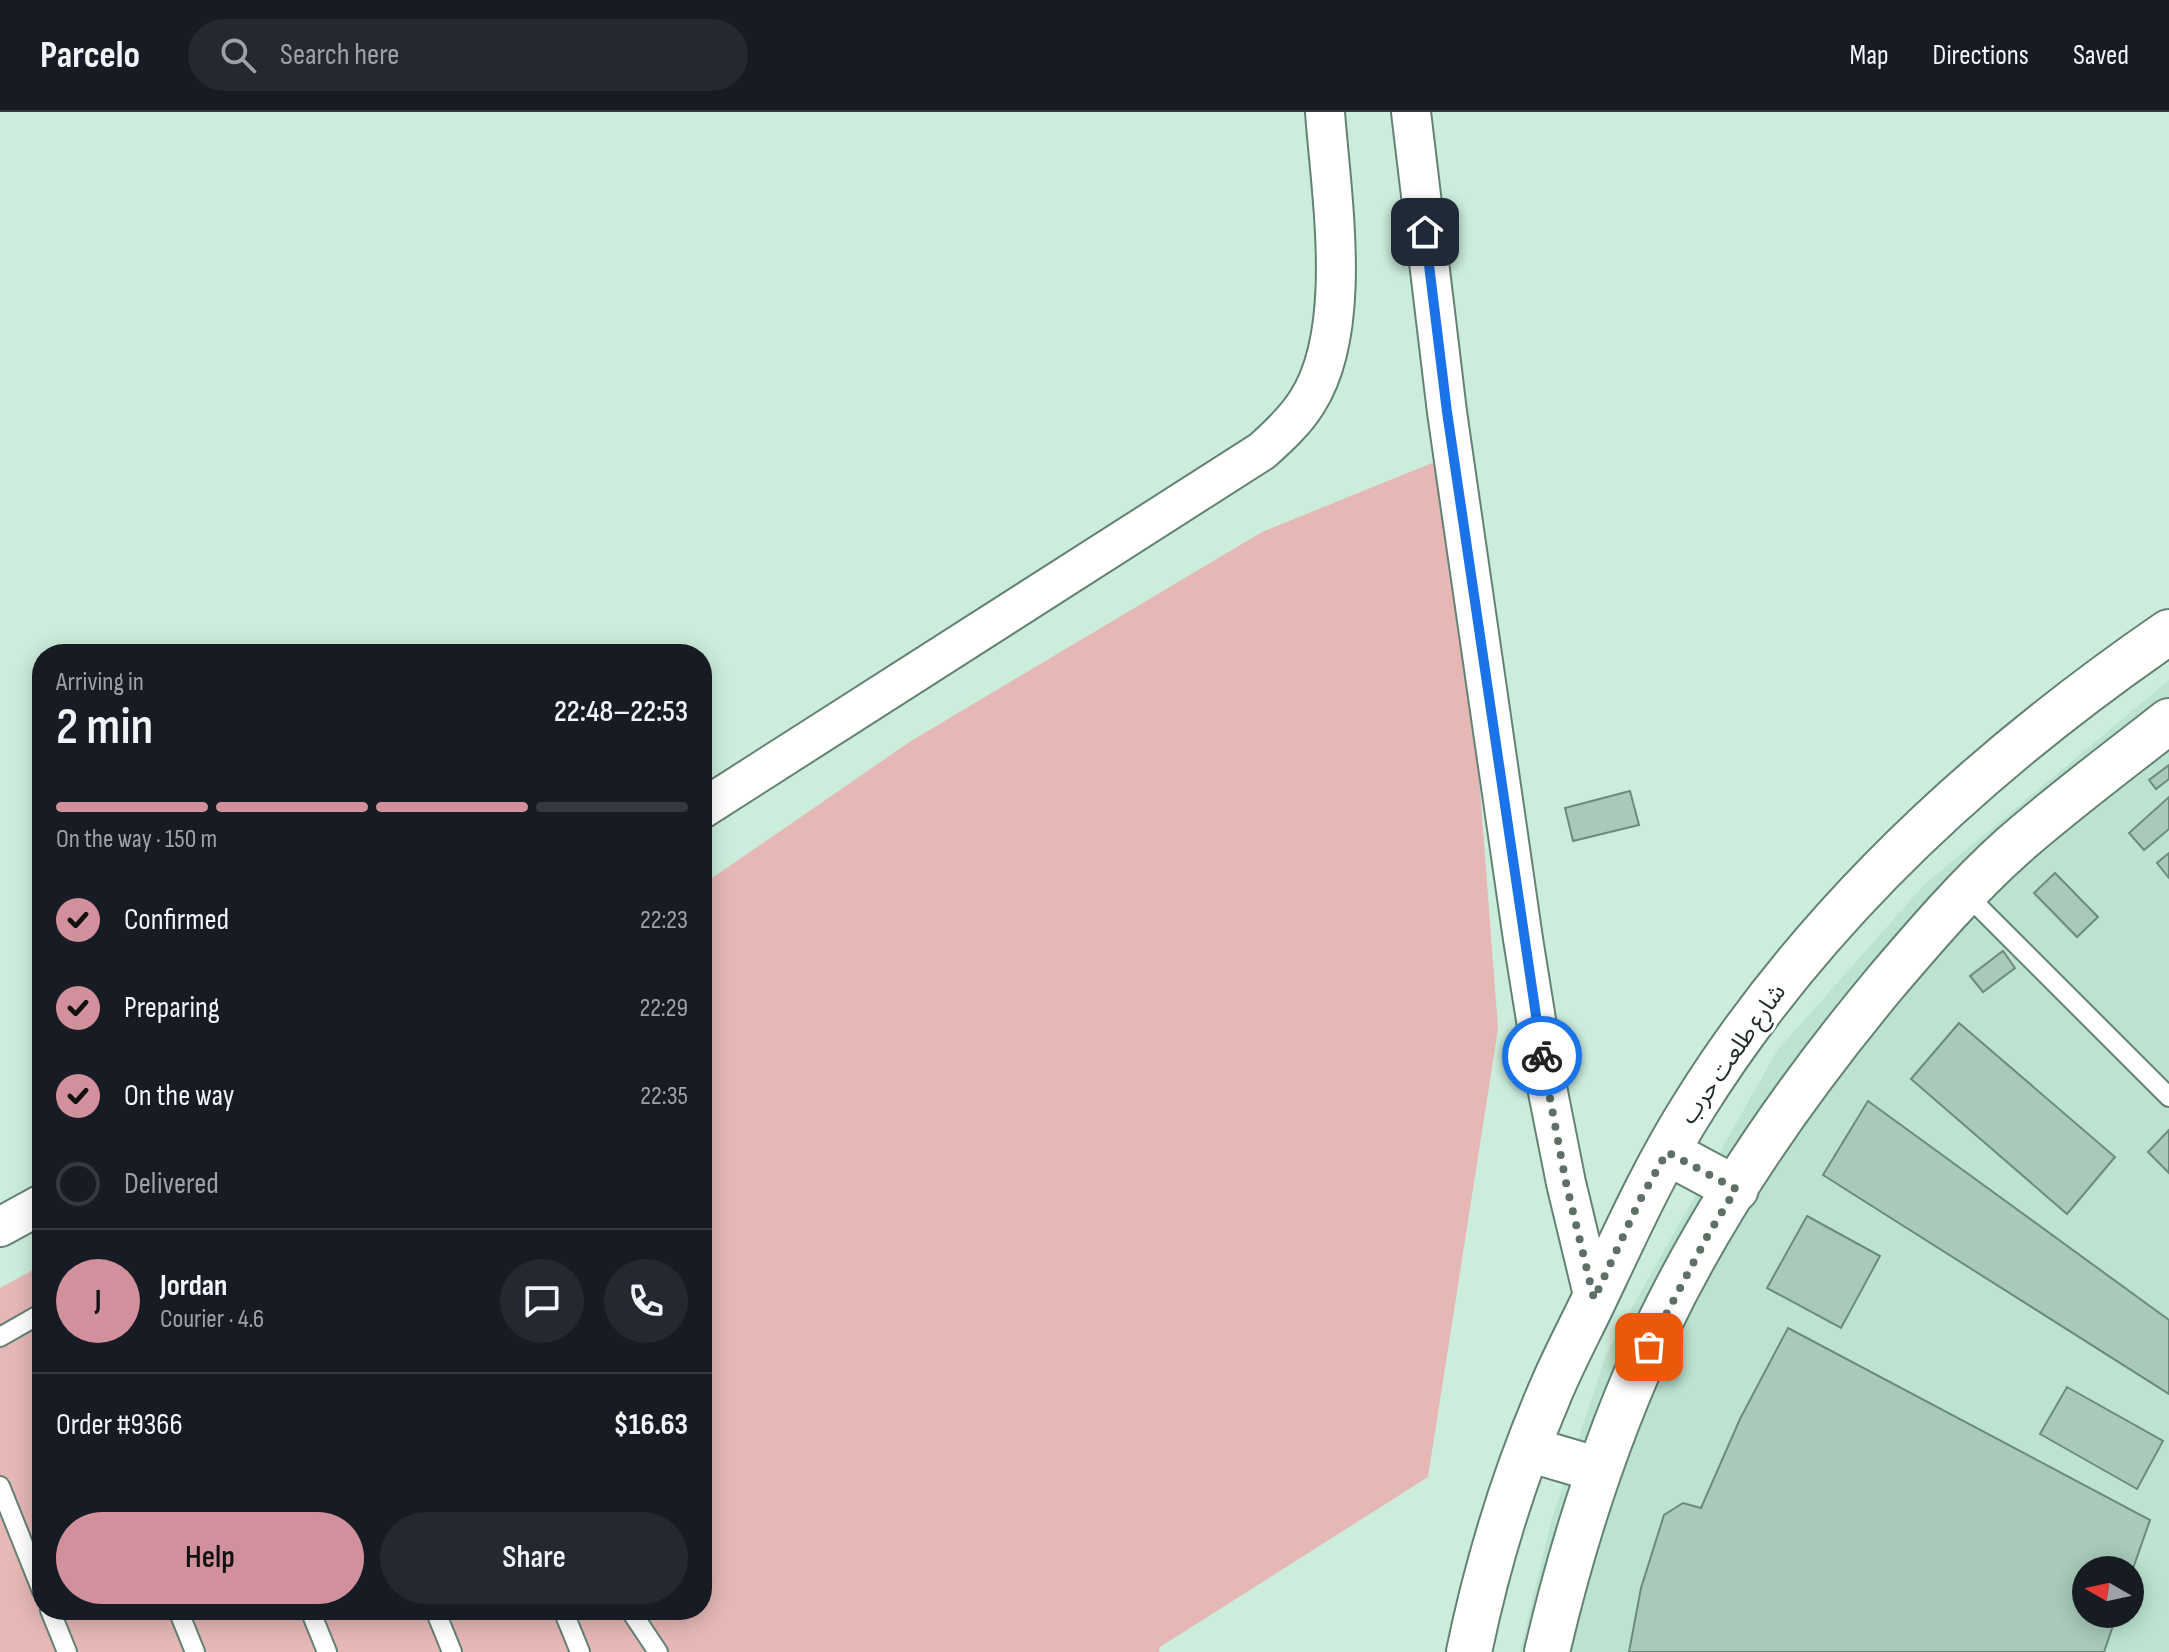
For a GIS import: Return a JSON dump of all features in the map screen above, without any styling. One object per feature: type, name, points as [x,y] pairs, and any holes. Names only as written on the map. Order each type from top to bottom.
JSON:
[{"type":"main road","name":"شارع طلعت حرب","points":[[1469,1652],[1485,1583],[1511,1496],[1548,1396],[1640,1200],[1694,1106],[1755,1016],[1823,932],[1898,853],[1979,780],[2050,722],[2169,632]]},
{"type":"main road","points":[[1547,1652],[1584,1512],[1618,1417],[1659,1324],[1773,1130],[1846,1030],[1925,936],[2012,847],[2169,721]]},
{"type":"main road","points":[[1667,1152],[1736,1189]]},
{"type":"main road","points":[[1528,1449],[1599,1470]]},
{"type":"street","points":[[712,803],[1262,451],[1291,425],[1310,399],[1326,359],[1334,303],[1336,261],[1325,112]]},
{"type":"street","points":[[1411,112],[1447,412],[1523,939],[1555,1125],[1594,1299]]},
{"type":"street","points":[[0,1227],[32,1209]]},
{"type":"lane","points":[[1966,894],[2169,1097]]},
{"type":"lane","points":[[0,1337],[32,1319]]},
{"type":"lane","points":[[0,1486],[32,1566]]},
{"type":"lane","points":[[54,1620],[67,1652]]},
{"type":"lane","points":[[182,1620],[195,1652]]},
{"type":"lane","points":[[314,1620],[327,1652]]},
{"type":"lane","points":[[439,1620],[452,1652]]},
{"type":"lane","points":[[567,1620],[580,1652]]},
{"type":"lane","points":[[637,1620],[658,1652]]},
{"type":"shaded area","points":[[1437,461],[1468,631],[1498,1029],[1428,1477],[1160,1647],[1159,1652],[0,1652],[0,1288],[32,1270],[32,1620],[712,1620],[712,878],[911,741],[1262,532]]},
{"type":"shaded area","points":[[2169,680],[2169,1652],[1520,1652],[1551,1522],[1607,1352],[1777,1051],[1924,885]]},
{"type":"building","points":[[2169,765],[2169,779],[2156,789],[2149,780]]},
{"type":"building","points":[[1630,791],[1639,825],[1573,841],[1565,808]]},
{"type":"building","points":[[2169,797],[2169,829],[2144,850],[2129,833]]},
{"type":"building","points":[[2169,853],[2169,878],[2157,863]]},
{"type":"building","points":[[2055,873],[2098,917],[2077,937],[2034,893]]},
{"type":"building","points":[[2003,951],[2015,968],[1983,992],[1970,976]]},
{"type":"building","points":[[1959,1023],[2115,1157],[2067,1214],[1911,1079]]},
{"type":"building","points":[[1868,1101],[2169,1320],[2169,1394],[1823,1175]]},
{"type":"building","points":[[2169,1130],[2169,1173],[2148,1152]]},
{"type":"building","points":[[1807,1216],[1880,1256],[1841,1328],[1767,1288]]},
{"type":"building","points":[[1788,1328],[2150,1520],[2137,1556],[2072,1556],[2072,1628],[2112,1628],[2104,1652],[1629,1652],[1641,1588],[1664,1515],[1683,1503],[1701,1508],[1740,1419]]},
{"type":"building","points":[[2067,1387],[2163,1441],[2137,1489],[2040,1434]]},
{"type":"way so far","points":[[1542,1056],[1566,1183],[1594,1299],[1640,1200],[1667,1152],[1736,1189],[1649,1347]]},
{"type":"route","points":[[1425,232],[1447,412],[1542,1056]]}]
